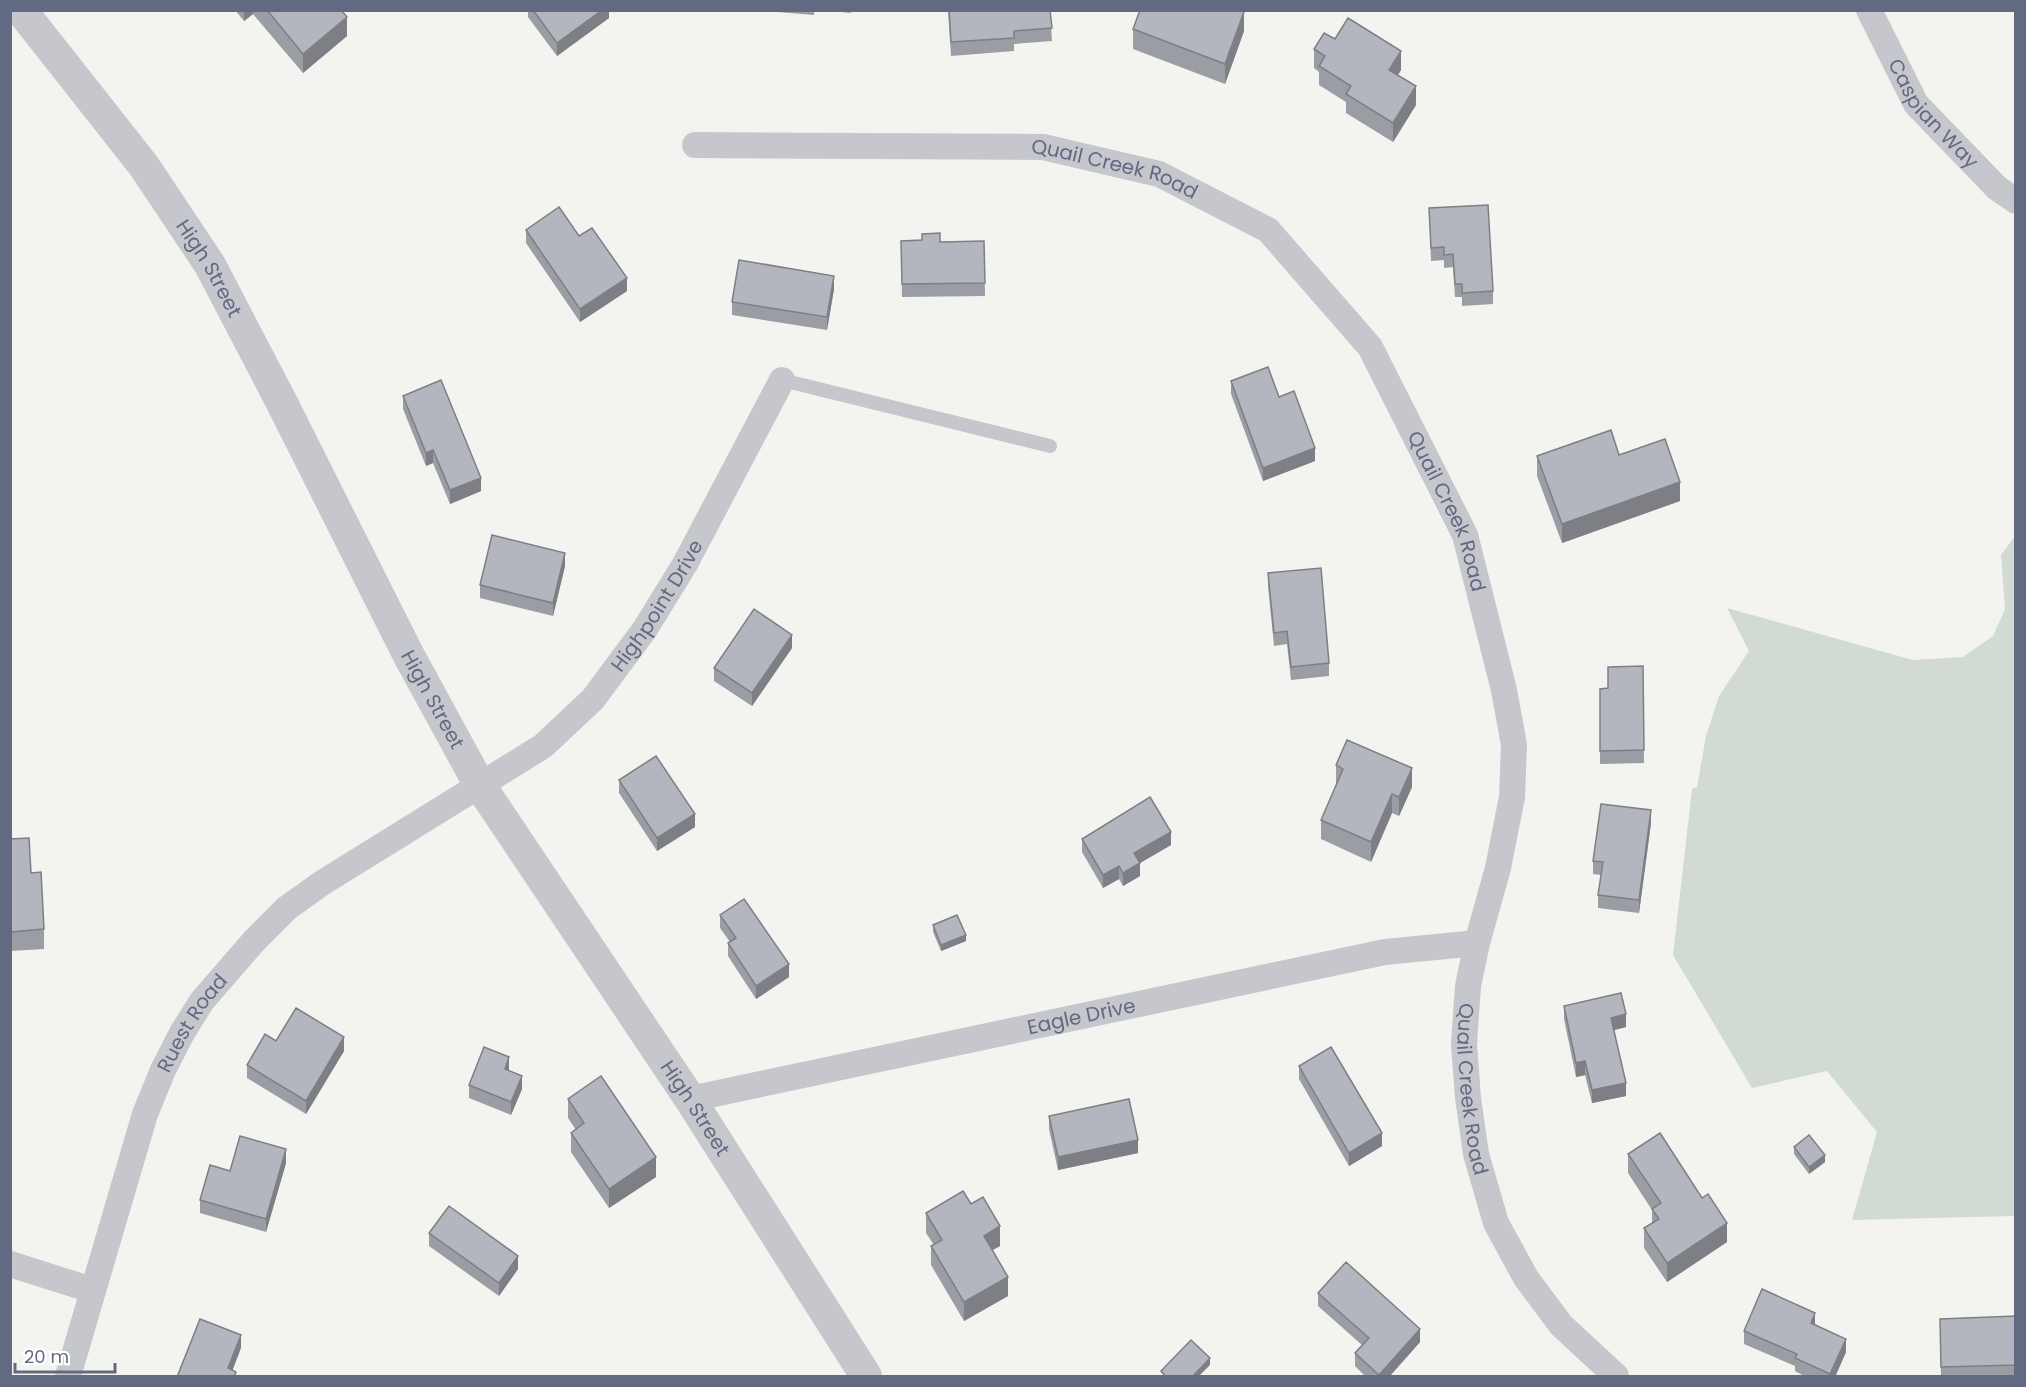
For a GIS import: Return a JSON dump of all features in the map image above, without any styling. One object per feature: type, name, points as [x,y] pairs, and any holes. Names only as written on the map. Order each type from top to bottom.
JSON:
[{"type":"street","name":"High Street","points":[[21,10],[144,166],[210,265],[408,654],[479,784],[690,1099],[867,1377]]},
{"type":"street","name":"Caspian Way","points":[[1869,10],[1916,104],[1997,188],[2016,201]]},
{"type":"street","name":"Quail Creek Road","points":[[695,145],[1043,147],[1159,174],[1268,230],[1370,347],[1465,535],[1504,690],[1514,745],[1512,797],[1498,868],[1468,986],[1464,1054],[1476,1154],[1496,1223],[1526,1278],[1561,1325],[1616,1377]]},
{"type":"street","name":"Highpoint Drive","points":[[479,784],[543,746],[592,699],[645,629],[685,564],[782,380]]},
{"type":"street","name":"Ruest Road","points":[[68,1377],[145,1114],[168,1061],[202,1001],[239,957],[287,908],[479,784]]},
{"type":"street","name":"Eagle Drive","points":[[690,1099],[1385,952],[1477,944]]},
{"type":"street","points":[[10,1264],[92,1290]]},
{"type":"lane","points":[[782,380],[1050,446]]},
{"type":"shaded area","points":[[2015,536],[2015,1216],[1852,1220],[1877,1132],[1827,1071],[1752,1088],[1673,955],[1692,789],[1697,787],[1706,736],[1719,696],[1749,651],[1727,608],[1913,660],[1963,657],[1993,636],[2005,609],[2001,555]]},
{"type":"building","points":[[267,10],[341,10],[347,17],[303,54]]},
{"type":"building","points":[[533,10],[602,10],[557,43]]},
{"type":"building","points":[[949,10],[1050,10],[1052,28],[1014,31],[1014,38],[951,42]]},
{"type":"building","points":[[1140,10],[1241,10],[1244,12],[1225,64],[1133,29]]},
{"type":"building","points":[[1348,18],[1401,51],[1389,70],[1416,86],[1393,123],[1346,94],[1351,86],[1319,66],[1325,56],[1314,49],[1324,33],[1335,39]]},
{"type":"building","points":[[1488,205],[1493,291],[1462,293],[1462,284],[1455,284],[1453,254],[1444,255],[1444,247],[1431,248],[1429,208]]},
{"type":"building","points":[[559,207],[579,236],[592,228],[627,278],[580,309],[526,230]]},
{"type":"building","points":[[940,233],[940,242],[984,241],[985,283],[902,284],[901,241],[922,240],[922,234]]},
{"type":"building","points":[[739,260],[834,276],[827,317],[732,302]]},
{"type":"building","points":[[1268,367],[1279,397],[1294,391],[1315,448],[1263,468],[1231,381]]},
{"type":"building","points":[[441,380],[481,478],[450,490],[433,450],[426,453],[403,396]]},
{"type":"building","points":[[1611,430],[1619,455],[1665,439],[1680,482],[1562,524],[1537,456]]},
{"type":"building","points":[[492,535],[565,553],[553,603],[480,585]]},
{"type":"building","points":[[1321,568],[1329,663],[1291,667],[1287,631],[1274,633],[1268,573]]},
{"type":"building","points":[[754,609],[792,635],[752,693],[714,668]]},
{"type":"building","points":[[1643,666],[1644,750],[1600,751],[1600,689],[1608,688],[1608,667]]},
{"type":"building","points":[[1347,740],[1412,768],[1399,797],[1392,794],[1371,842],[1321,820],[1343,769],[1336,765]]},
{"type":"building","points":[[656,756],[695,814],[657,838],[619,780]]},
{"type":"building","points":[[1150,797],[1171,832],[1134,853],[1140,863],[1123,873],[1119,866],[1103,875],[1082,839]]},
{"type":"building","points":[[1601,804],[1651,810],[1639,900],[1598,895],[1603,862],[1593,861]]},
{"type":"building","points":[[29,838],[31,873],[41,872],[44,929],[10,932],[10,839]]},
{"type":"building","points":[[744,899],[789,964],[756,986],[728,943],[736,938],[720,915]]},
{"type":"building","points":[[957,915],[966,935],[941,945],[933,925]]},
{"type":"building","points":[[1621,993],[1626,1014],[1611,1018],[1626,1083],[1592,1090],[1585,1061],[1576,1063],[1564,1006]]},
{"type":"building","points":[[296,1008],[344,1037],[306,1101],[247,1065],[265,1034],[276,1041]]},
{"type":"building","points":[[484,1047],[509,1057],[505,1069],[522,1076],[511,1102],[469,1085]]},
{"type":"building","points":[[1331,1047],[1382,1133],[1349,1153],[1299,1066]]},
{"type":"building","points":[[601,1076],[656,1157],[609,1189],[571,1133],[584,1123],[568,1099]]},
{"type":"building","points":[[1129,1099],[1138,1140],[1058,1157],[1049,1116]]},
{"type":"building","points":[[1660,1133],[1702,1198],[1708,1194],[1727,1223],[1667,1263],[1644,1228],[1659,1219],[1652,1209],[1661,1203],[1628,1154]]},
{"type":"building","points":[[1809,1135],[1825,1155],[1809,1167],[1794,1147]]},
{"type":"building","points":[[240,1136],[286,1149],[266,1219],[200,1200],[210,1165],[230,1171]]},
{"type":"building","points":[[963,1191],[971,1204],[983,1197],[1000,1226],[984,1236],[1008,1277],[964,1302],[931,1246],[942,1240],[926,1213]]},
{"type":"building","points":[[449,1206],[518,1256],[499,1283],[429,1233]]},
{"type":"building","points":[[1346,1262],[1420,1329],[1379,1375],[1355,1353],[1369,1338],[1318,1293]]},
{"type":"building","points":[[1762,1289],[1815,1313],[1811,1323],[1846,1339],[1830,1374],[1795,1358],[1797,1354],[1744,1331]]},
{"type":"building","points":[[2016,1316],[2016,1365],[1941,1367],[1940,1319]]},
{"type":"building","points":[[200,1319],[241,1335],[228,1368],[236,1372],[234,1377],[177,1377]]},
{"type":"building","points":[[1191,1340],[1210,1358],[1192,1377],[1166,1377],[1161,1371]]}]
